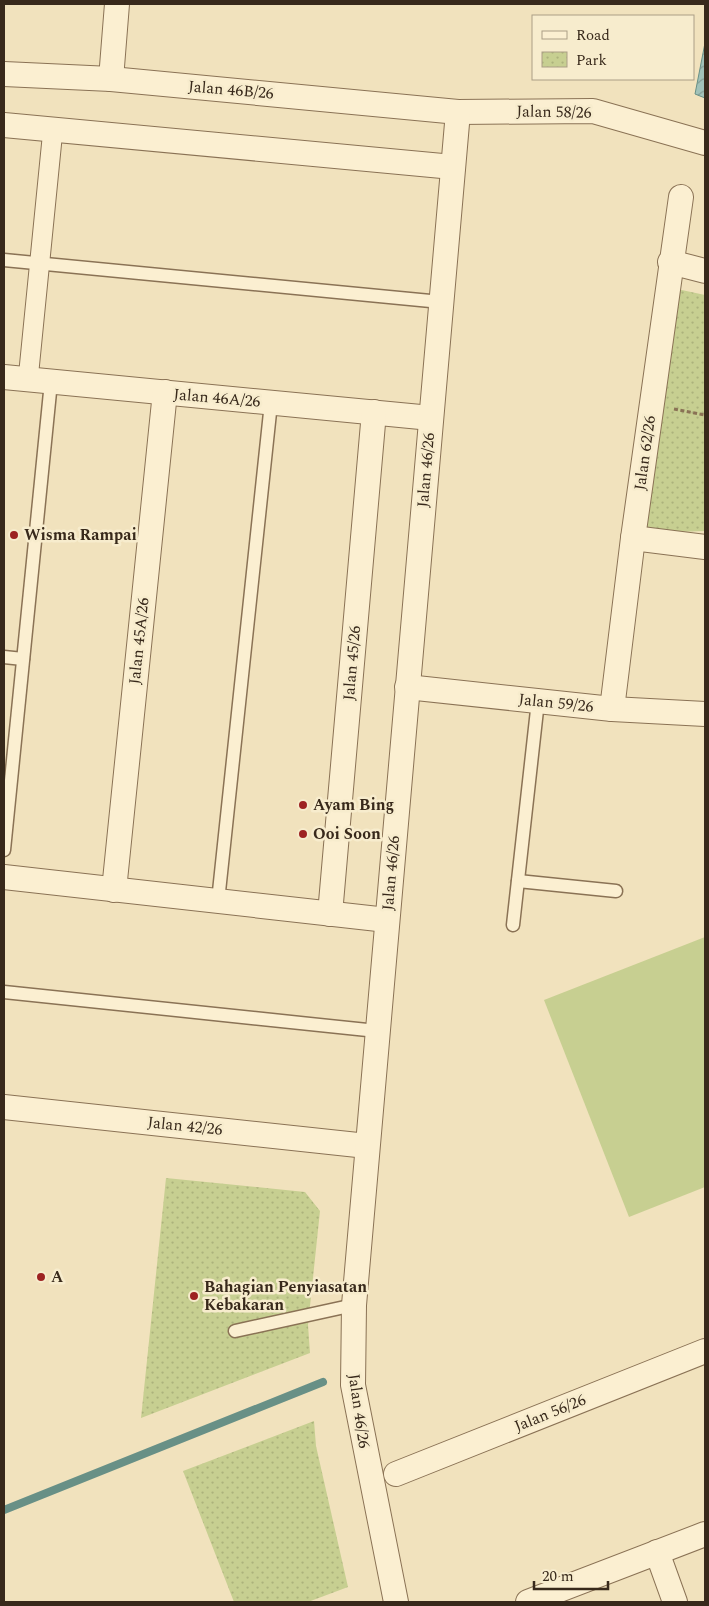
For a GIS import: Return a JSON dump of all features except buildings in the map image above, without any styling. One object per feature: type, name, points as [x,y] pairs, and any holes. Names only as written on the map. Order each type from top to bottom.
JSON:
[{"type":"street","points":[[111,79],[117,4]]},
{"type":"street","name":"Jalan 46B/26","points":[[4,74],[111,79],[458,112]]},
{"type":"street","name":"Jalan 58/26","points":[[458,112],[593,111],[705,143]]},
{"type":"street","name":"Jalan 46/26","points":[[396,1602],[353,1384],[354,1305],[458,112]]},
{"type":"street","points":[[4,125],[453,167]]},
{"type":"street","points":[[40,381],[40,264],[53,129]]},
{"type":"street","name":"Jalan 62/26","points":[[612,709],[670,262],[681,197]]},
{"type":"street","points":[[670,262],[705,272]]},
{"type":"street","name":"Jalan 46A/26","points":[[4,377],[431,418]]},
{"type":"street","name":"Jalan 45A/26","points":[[114,890],[165,392]]},
{"type":"street","name":"Jalan 45/26","points":[[330,914],[374,412]]},
{"type":"street","points":[[633,538],[705,547]]},
{"type":"street","name":"Jalan 59/26","points":[[407,687],[612,709],[705,714]]},
{"type":"street","points":[[4,877],[387,920]]},
{"type":"street","name":"Jalan 42/26","points":[[4,1107],[367,1146]]},
{"type":"street","name":"Jalan 56/26","points":[[396,1474],[705,1351]]},
{"type":"street","points":[[528,1602],[705,1534]]},
{"type":"street","points":[[657,1552],[676,1602]]},
{"type":"lane","points":[[4,260],[441,302]]},
{"type":"lane","points":[[4,850],[23,659],[40,381]]},
{"type":"lane","points":[[218,901],[272,403]]},
{"type":"lane","points":[[4,657],[23,659]]},
{"type":"lane","points":[[512,925],[538,701]]},
{"type":"lane","points":[[518,881],[616,891]]},
{"type":"lane","points":[[4,992],[377,1031]]},
{"type":"lane","points":[[235,1331],[354,1305]]},
{"type":"path","points":[[651,405],[705,415]]},
{"type":"green space","points":[[677,289],[705,295],[705,531],[646,533]]},
{"type":"green space","points":[[705,937],[705,1187],[629,1217],[544,1000]]},
{"type":"green space","points":[[166,1178],[305,1192],[320,1211],[308,1325],[310,1353],[141,1418]]},
{"type":"green space","points":[[314,1421],[316,1446],[348,1587],[308,1602],[234,1602],[183,1471]]},
{"type":"water","points":[[705,43],[705,98],[695,94]]},
{"type":"waterway","points":[[4,1510],[323,1382]]},
{"type":"place","name":"Wisma Rampai","points":[[14,535]]},
{"type":"place","name":"Ayam Bing","points":[[303,805]]},
{"type":"place","name":"Ooi Soon","points":[[303,834]]},
{"type":"place","name":"A","points":[[41,1277]]},
{"type":"place","name":"Bahagian Penyiasatan Kebakaran","points":[[194,1296]]}]
